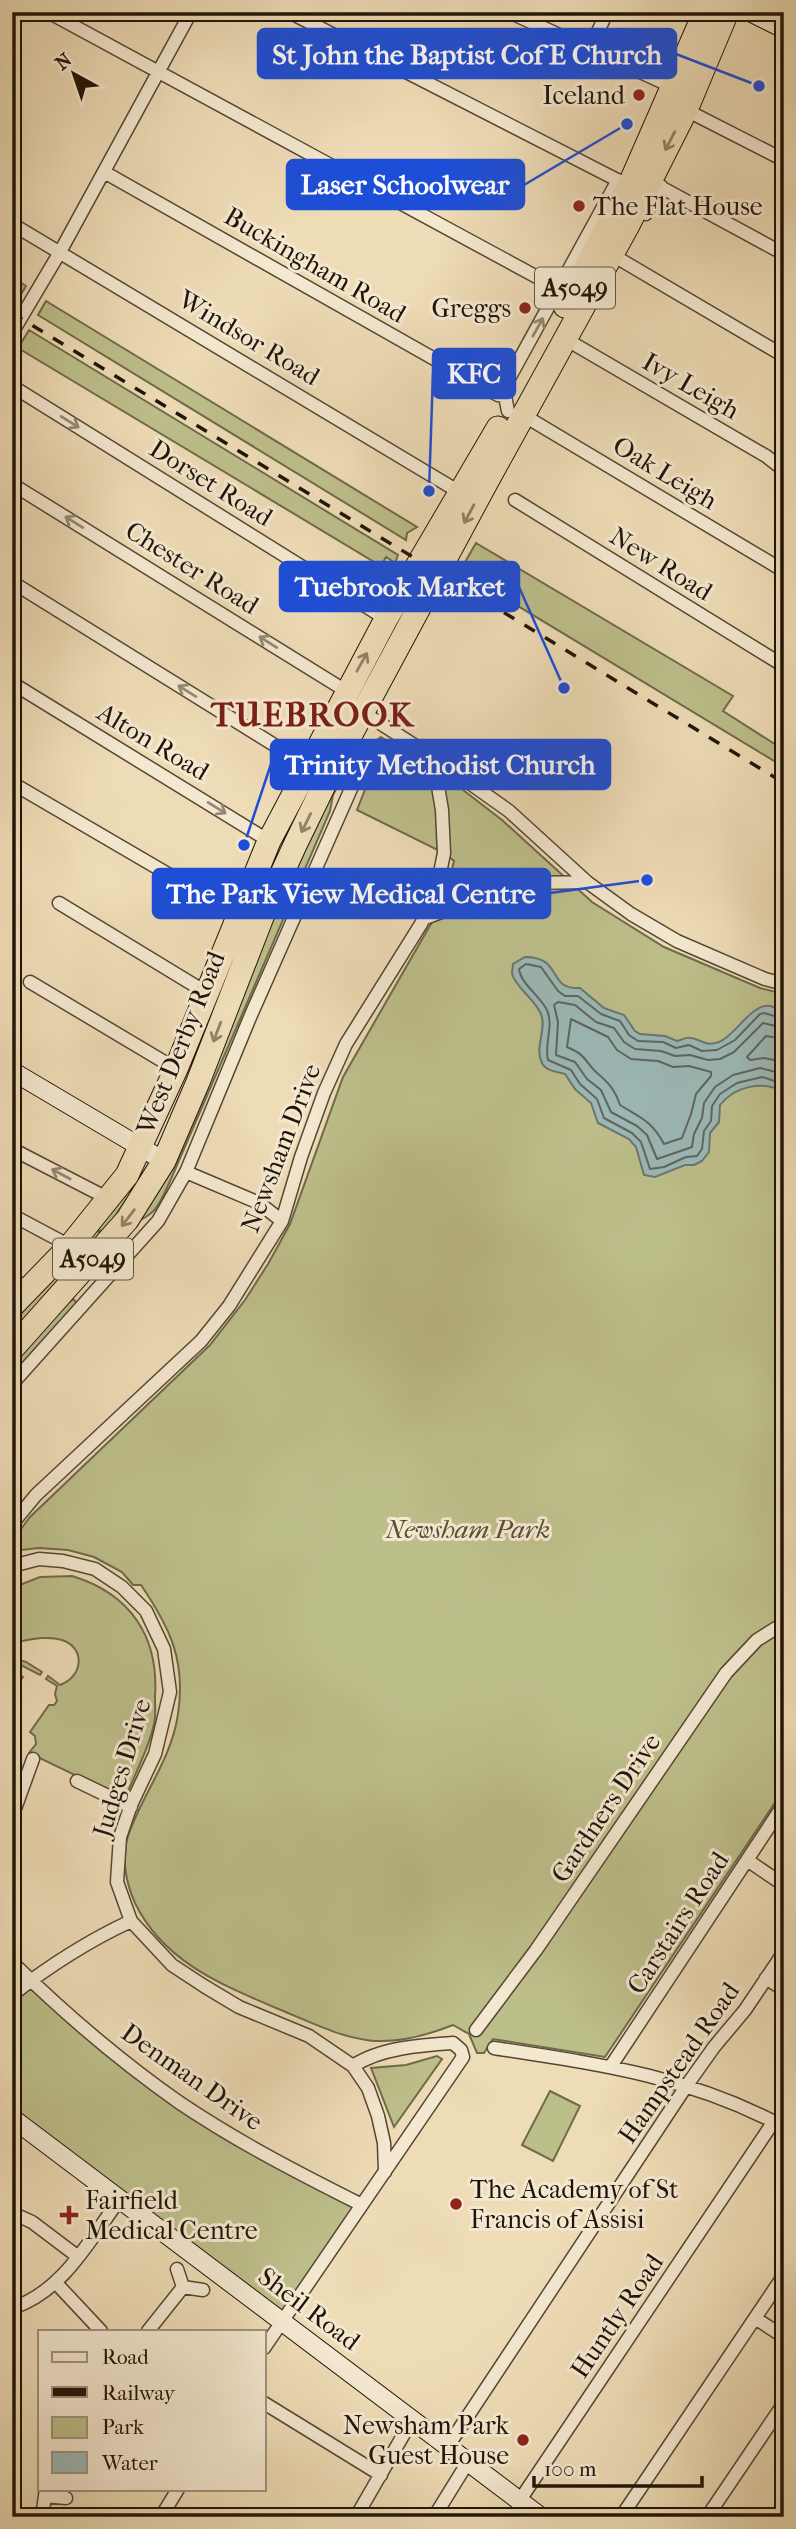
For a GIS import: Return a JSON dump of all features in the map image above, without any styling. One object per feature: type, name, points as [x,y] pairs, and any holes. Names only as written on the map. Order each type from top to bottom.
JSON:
[{"type":"highway","name":"West Derby Road","points":[[639,183],[673,87],[705,12]]},
{"type":"highway","name":"West Derby Road","points":[[164,1161],[262,918],[328,777],[364,713],[517,411],[639,183],[686,110],[727,12]]},
{"type":"highway","name":"West Derby Road","points":[[140,1147],[176,1069],[269,841],[386,619],[461,494],[517,411]]},
{"type":"highway","points":[[346,691],[364,713]]},
{"type":"highway","name":"A5049","points":[[12,1306],[21,1284],[70,1245],[109,1199],[127,1175],[140,1147]]},
{"type":"highway","name":"A5049","points":[[12,1349],[127,1220],[164,1161]]},
{"type":"main road","points":[[750,12],[772,21]]},
{"type":"main road","points":[[12,1071],[164,1161]]},
{"type":"main road","name":"Sheil Road","points":[[12,2118],[541,2517]]},
{"type":"street","points":[[12,19],[15,12]]},
{"type":"street","points":[[48,12],[559,289]]},
{"type":"street","points":[[12,332],[60,252],[191,12]]},
{"type":"street","points":[[289,12],[784,254]]},
{"type":"street","points":[[590,49],[607,12]]},
{"type":"street","points":[[517,14],[673,87]]},
{"type":"street","points":[[686,110],[784,160]]},
{"type":"street","name":"Buckingham Road","points":[[104,172],[498,395],[517,411]]},
{"type":"street","points":[[517,411],[574,344],[621,260],[639,183]]},
{"type":"street","name":"West Derby Road","points":[[517,411],[506,384],[559,289],[639,183]]},
{"type":"street","name":"Windsor Road","points":[[12,224],[461,494]]},
{"type":"street","points":[[621,260],[784,356]]},
{"type":"street","name":"Ivy Leigh","points":[[574,344],[766,456],[784,470]]},
{"type":"street","name":"Dorset Road","points":[[12,386],[386,619]]},
{"type":"street","name":"Oak Leigh","points":[[517,411],[784,570]]},
{"type":"street","name":"Chester Road","points":[[12,484],[346,691]]},
{"type":"street","name":"New Road","points":[[515,500],[782,660]]},
{"type":"street","points":[[12,582],[308,766]]},
{"type":"street","name":"Alton Road","points":[[12,683],[269,841]]},
{"type":"street","points":[[364,713],[433,757],[509,811],[587,882],[631,914],[677,941],[765,979],[784,984]]},
{"type":"street","name":"Newsham Drive","points":[[12,1524],[36,1494],[201,1341],[236,1296],[282,1221],[324,1093],[346,1044],[423,919],[437,888],[444,853],[442,810],[433,757]]},
{"type":"street","points":[[12,1384],[158,1221],[186,1172],[251,1015],[354,782]]},
{"type":"street","points":[[12,783],[238,915]]},
{"type":"street","points":[[423,919],[494,892],[532,883],[587,882]]},
{"type":"street","points":[[59,903],[207,993]]},
{"type":"street","points":[[30,982],[176,1069]]},
{"type":"street","points":[[12,1149],[109,1199]]},
{"type":"street","points":[[186,1172],[259,1203],[282,1221]]},
{"type":"street","points":[[12,1215],[70,1245]]},
{"type":"street","name":"Judges Drive","points":[[12,1566],[39,1559],[63,1561],[95,1569],[122,1587],[146,1612],[164,1649],[170,1692],[155,1755],[131,1807],[121,1837],[117,1882],[131,1921],[172,1965],[204,1986],[239,2007],[309,2036],[352,2066],[368,2088],[378,2116],[384,2143],[385,2172]]},
{"type":"street","name":"Gardners Drive","points":[[476,2030],[536,1950],[726,1673],[757,1640],[784,1622]]},
{"type":"street","points":[[12,1817],[33,1759]]},
{"type":"street","points":[[77,1781],[131,1807]]},
{"type":"street","name":"Carstairs Road","points":[[611,2066],[784,1804]]},
{"type":"street","points":[[747,1860],[784,1885]]},
{"type":"street","points":[[12,1995],[96,1939],[131,1921]]},
{"type":"street","name":"Hampstead Road","points":[[448,2446],[687,2085],[745,2010],[784,1952]]},
{"type":"street","name":"Denman Drive","points":[[12,1962],[60,2008],[181,2103],[273,2160],[362,2205]]},
{"type":"street","points":[[766,1978],[784,1990]]},
{"type":"street","points":[[266,2345],[463,2057],[461,2050],[453,2043],[369,2055],[352,2066]]},
{"type":"street","points":[[494,2048],[611,2066],[687,2085],[779,2124]]},
{"type":"street","name":"Huntly Road","points":[[520,2500],[779,2124]]},
{"type":"street","points":[[12,2308],[35,2299],[56,2283],[120,2199]]},
{"type":"street","points":[[12,2213],[32,2222],[77,2256]]},
{"type":"street","points":[[177,2269],[183,2287]]},
{"type":"street","points":[[621,2517],[784,2275]]},
{"type":"street","points":[[56,2283],[100,2330]]},
{"type":"street","points":[[183,2287],[203,2290]]},
{"type":"street","points":[[149,2330],[183,2287]]},
{"type":"street","points":[[755,2318],[784,2337]]},
{"type":"street","points":[[707,2517],[784,2403]]},
{"type":"street","points":[[266,2404],[381,2475]]},
{"type":"street","points":[[356,2517],[405,2432]]},
{"type":"street","points":[[434,2517],[468,2462]]},
{"type":"street","points":[[165,2515],[178,2490]]},
{"type":"street","points":[[42,2517],[46,2492],[66,2498]]},
{"type":"green space","points":[[12,277],[26,286],[17,301],[12,299]]},
{"type":"green space","points":[[46,301],[417,527],[407,533],[406,540],[38,315]]},
{"type":"green space","points":[[29,330],[398,555],[395,563],[386,557],[381,566],[18,348]]},
{"type":"green space","points":[[476,543],[733,696],[723,711],[784,750],[784,767],[460,571]]},
{"type":"green space","name":"Newsham Park","points":[[381,737],[454,783],[502,820],[592,902],[664,947],[760,988],[784,994],[784,1789],[605,2057],[493,2039],[484,2053],[477,2053],[469,2034],[453,2025],[403,2040],[382,2041],[343,2035],[234,1990],[177,1955],[147,1923],[135,1903],[125,1862],[128,1836],[170,1746],[178,1714],[180,1677],[168,1630],[141,1585],[133,1585],[122,1572],[94,1557],[68,1550],[39,1548],[12,1551],[12,1541],[30,1517],[210,1345],[245,1300],[290,1224],[343,1077],[444,901],[454,861],[444,853],[357,810],[368,782],[350,774],[360,752]]},
{"type":"green space","points":[[350,748],[356,751],[333,795],[330,811],[164,1194],[153,1212],[132,1223]]},
{"type":"green space","points":[[132,1181],[138,1184],[116,1215],[117,1218],[103,1233],[98,1229]]},
{"type":"green space","points":[[96,1230],[104,1236],[12,1340],[12,1323]]},
{"type":"green space","points":[[73,1299],[77,1303],[12,1376],[12,1359],[47,1320]]},
{"type":"green space","points":[[72,1576],[93,1584],[125,1606],[146,1637],[152,1655],[155,1721],[125,1799],[29,1753],[36,1744],[35,1736],[30,1732],[49,1705],[54,1705],[57,1701],[57,1686],[46,1679],[48,1676],[60,1685],[68,1681],[79,1662],[75,1649],[62,1640],[37,1638],[12,1643],[12,1588],[40,1577]]},
{"type":"green space","points":[[12,1658],[26,1662],[42,1672],[40,1675],[19,1664],[14,1671],[23,1677],[16,1686],[12,1686]]},
{"type":"green space","points":[[31,1981],[181,2103],[362,2205],[282,2321],[12,2118],[12,1995]]},
{"type":"green space","points":[[437,2056],[442,2059],[394,2127],[371,2068],[406,2065]]},
{"type":"green space","points":[[550,2091],[580,2106],[553,2161],[522,2145]]},
{"type":"water","points":[[525,957],[545,962],[563,984],[580,988],[604,1008],[624,1015],[640,1034],[665,1036],[677,1041],[691,1038],[714,1043],[727,1037],[758,1009],[766,1006],[775,1008],[784,1015],[784,1092],[758,1086],[733,1093],[720,1105],[719,1122],[710,1133],[709,1152],[702,1161],[655,1177],[644,1175],[636,1147],[629,1139],[598,1123],[591,1103],[575,1089],[565,1074],[549,1069],[542,1063],[539,1051],[543,1026],[541,1014],[512,974],[513,964]]},
{"type":"railway","points":[[12,313],[784,783]]},
{"type":"place","name":"St John the Baptist Cof E Church","points":[[759,86]]},
{"type":"place","name":"Iceland","points":[[639,95]]},
{"type":"place","name":"Laser Schoolwear","points":[[627,124]]},
{"type":"place","name":"The Flat House","points":[[579,206]]},
{"type":"place","name":"Greggs","points":[[525,308]]},
{"type":"place","name":"KFC","points":[[429,491]]},
{"type":"place","name":"Tuebrook Market","points":[[564,688]]},
{"type":"place","name":"Trinity Methodist Church","points":[[244,845]]},
{"type":"place","name":"The Park View Medical Centre","points":[[647,880]]},
{"type":"place","name":"The Academy of St Francis of Assisi","points":[[456,2204]]},
{"type":"place","name":"Fairfield Medical Centre","points":[[69,2215]]},
{"type":"place","name":"Newsham Park Guest House","points":[[523,2440]]},
{"type":"district","name":"TUEBROOK","points":[[313,715]]}]
